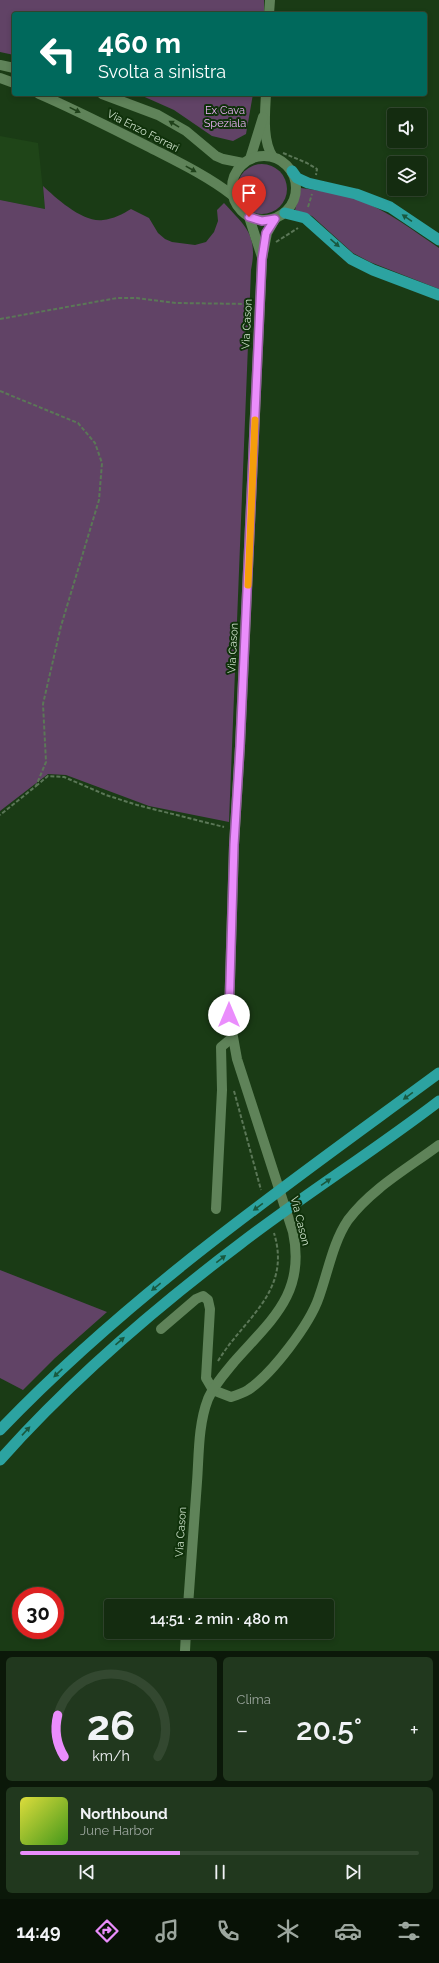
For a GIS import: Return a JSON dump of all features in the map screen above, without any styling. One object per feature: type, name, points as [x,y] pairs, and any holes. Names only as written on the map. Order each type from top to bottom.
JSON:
[{"type":"highway","points":[[292,171],[297,178],[308,183],[356,194],[390,207],[439,240]]},
{"type":"highway","points":[[285,213],[305,218],[351,259],[373,270],[439,295]]},
{"type":"highway","points":[[0,1430],[97,1336],[172,1273],[231,1227],[439,1073]]},
{"type":"highway","points":[[0,1460],[56,1399],[153,1312],[241,1243],[439,1101]]},
{"type":"street","points":[[270,0],[270,12]]},
{"type":"street","points":[[0,65],[12,68]]},
{"type":"street","points":[[0,78],[12,82]]},
{"type":"street","name":"Via Enzo Ferrari","points":[[44,96],[72,108],[188,167],[217,183],[232,195]]},
{"type":"street","name":"Via Enzo Ferrari","points":[[107,96],[158,115],[186,131],[216,156],[223,159],[246,161]]},
{"type":"street","points":[[266,96],[268,150],[276,154],[292,171],[296,182],[296,194],[292,204],[285,213],[275,219],[262,221],[249,217],[236,204],[232,195],[233,178],[253,154],[266,108]]},
{"type":"street","points":[[246,161],[261,156],[276,154]]},
{"type":"street","name":"Via Cason","points":[[249,217],[262,259]]},
{"type":"street","name":"Via Cason","points":[[189,1599],[202,1418],[213,1390],[231,1366],[271,1322],[282,1307],[291,1289],[296,1264],[296,1248],[293,1232],[237,1059],[229,1015],[235,830],[241,738],[262,259],[266,233],[275,219]]},
{"type":"street","points":[[216,1209],[222,1090],[220,1047],[232,1038]]},
{"type":"street","points":[[161,1329],[196,1299],[203,1296],[208,1300],[210,1313],[206,1378],[213,1390],[232,1397],[248,1390],[266,1373],[304,1326],[319,1299],[336,1246],[347,1222],[364,1202],[439,1145]]},
{"type":"street","points":[[185,1651],[186,1639]]},
{"type":"path","points":[[276,154],[308,163],[317,169],[316,177]]},
{"type":"path","points":[[308,208],[313,190]]},
{"type":"path","points":[[272,244],[303,225]]},
{"type":"path","points":[[0,319],[117,298],[137,298],[176,303],[260,304]]},
{"type":"path","points":[[0,391],[78,423],[95,443],[102,463],[99,500],[61,626],[43,704],[46,762],[36,786]]},
{"type":"path","points":[[0,815],[48,776],[64,777],[106,795],[137,805],[235,830]]},
{"type":"path","points":[[218,1362],[262,1306],[275,1281],[278,1259],[278,1244]]},
{"type":"shaded area","points":[[0,136],[38,143],[45,209],[0,200]]},
{"type":"green space","points":[[0,0],[264,0],[264,12],[12,12],[12,55],[0,52]]},
{"type":"green space","name":"Ex Cava Speziala","points":[[142,96],[253,96],[246,134],[233,141],[212,136],[174,110]]},
{"type":"green space","points":[[262,164],[271,166],[280,171],[285,180],[287,189],[285,198],[280,207],[271,212],[262,214],[253,212],[244,207],[239,198],[237,189],[239,180],[244,171],[253,166]]},
{"type":"green space","points":[[43,186],[70,209],[87,218],[103,220],[118,216],[131,209],[149,218],[158,233],[165,239],[172,242],[195,245],[206,242],[214,232],[218,221],[217,210],[224,203],[244,226],[251,240],[253,258],[251,270],[229,822],[149,806],[66,775],[48,774],[0,811],[0,200],[45,209]]},
{"type":"green space","points":[[301,188],[331,192],[359,200],[400,222],[439,248],[439,289],[370,262],[353,253],[312,216],[295,210]]},
{"type":"green space","points":[[0,1270],[107,1312],[55,1358],[23,1390],[0,1378]]},
{"type":"slow traffic","points":[[248,585],[255,420]]},
{"type":"route","points":[[229,1015],[234,845],[240,746],[262,259],[266,233],[275,219],[262,221],[249,217]]}]
